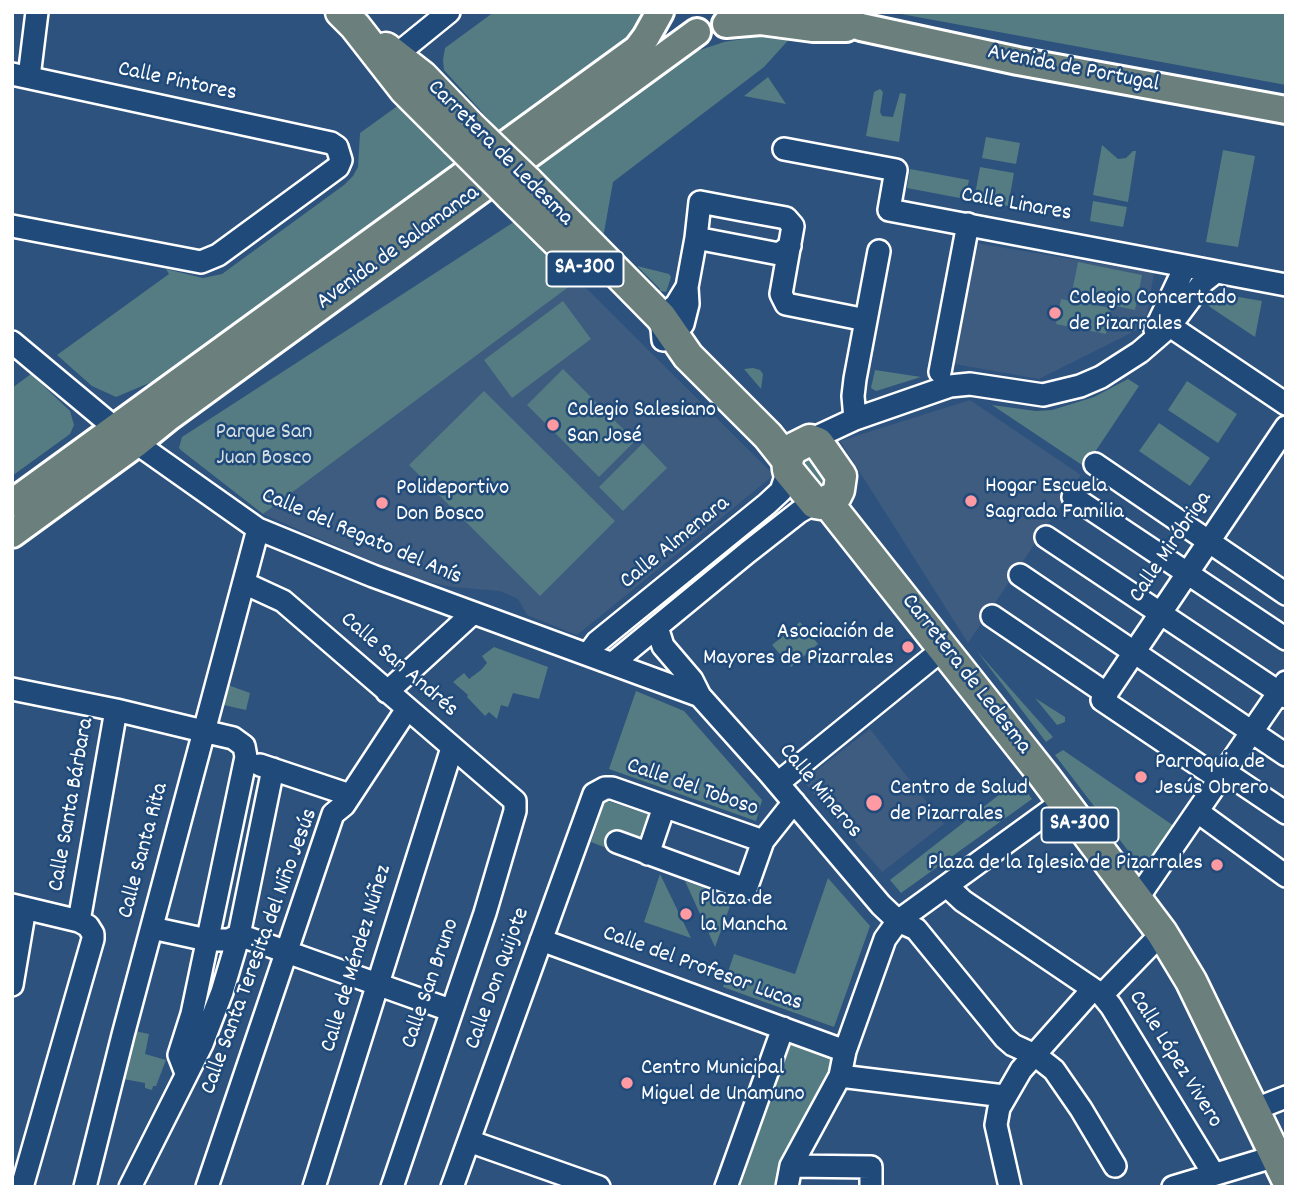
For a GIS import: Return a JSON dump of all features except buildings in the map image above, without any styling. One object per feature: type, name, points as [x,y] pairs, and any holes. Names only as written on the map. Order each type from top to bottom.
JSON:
[{"type":"highway","name":"Carretera de Ledesma","points":[[348,19],[393,63],[422,76],[463,133],[518,188],[671,337],[799,448]]},
{"type":"highway","name":"SA-300","points":[[799,448],[841,476],[839,490],[821,503],[799,448]]},
{"type":"highway","name":"Carretera de Ledesma","points":[[821,503],[943,649],[1162,933],[1191,981],[1281,1167]]},
{"type":"main road","points":[[662,12],[676,25],[697,32]]},
{"type":"main road","name":"Avenida de Salamanca","points":[[16,521],[115,428],[637,48],[662,12]]},
{"type":"main road","name":"Avenida de Portugal","points":[[820,12],[861,27],[1018,61],[1286,110]]},
{"type":"main road","name":"Avenida de Portugal","points":[[697,32],[712,30],[731,18],[813,28],[861,27]]},
{"type":"main road","name":"Avenida de Salamanca","points":[[16,521],[137,443],[697,32]]},
{"type":"main road","name":"Avenida de Salamanca","points":[[137,443],[160,408],[204,374],[216,355]]},
{"type":"street","points":[[21,75],[37,12]]},
{"type":"street","points":[[393,63],[449,12]]},
{"type":"street","name":"Calle Pintores","points":[[12,226],[192,260],[208,260],[338,167],[341,160],[340,152],[331,143],[21,75]]},
{"type":"street","name":"Calle Linares","points":[[784,149],[896,170],[889,210],[1286,285]]},
{"type":"street","points":[[671,337],[683,324],[688,304],[687,287],[700,202],[786,218],[793,226],[785,257],[781,294],[786,304],[866,320]]},
{"type":"street","points":[[940,372],[968,224]]},
{"type":"street","points":[[696,238],[785,257]]},
{"type":"street","points":[[855,419],[853,396],[879,251]]},
{"type":"street","points":[[1140,352],[1160,323],[1174,286],[1185,267]]},
{"type":"street","points":[[799,448],[855,419],[950,386],[979,385],[1043,395],[1080,386],[1101,377],[1140,352],[1170,326],[1203,282],[1216,272]]},
{"type":"street","points":[[1170,326],[1286,404]]},
{"type":"street","name":"Calle del Regato del Anís","points":[[12,342],[115,428],[258,529],[473,613],[613,663]]},
{"type":"street","name":"Calle Miróbriga","points":[[1104,697],[1286,427]]},
{"type":"street","name":"Calle Almenara","points":[[588,654],[597,642],[781,491],[799,448]]},
{"type":"street","points":[[1095,464],[1286,594]]},
{"type":"street","points":[[1073,497],[1286,639]]},
{"type":"street","points":[[613,663],[759,543],[821,503]]},
{"type":"street","name":"Calle Santa Rita","points":[[85,1187],[258,529]]},
{"type":"street","points":[[1046,537],[1283,690],[1137,899]]},
{"type":"street","points":[[1020,575],[1286,755]]},
{"type":"street","name":"Calle San Andrés","points":[[244,583],[283,601],[513,798]]},
{"type":"street","points":[[387,692],[473,613]]},
{"type":"street","points":[[992,616],[1104,697],[1223,776],[1286,813]]},
{"type":"street","name":"Calle Mineros","points":[[657,628],[663,646],[692,680],[700,696],[881,905],[898,921],[916,929],[1005,1038],[1013,1045],[1035,1055],[1054,1070],[1115,1166]]},
{"type":"street","points":[[778,783],[943,649]]},
{"type":"street","name":"Calle Mineros","points":[[613,663],[700,696]]},
{"type":"street","points":[[12,689],[233,738],[245,752],[273,769],[350,795]]},
{"type":"street","name":"Calle Santa Teresita del Niño Jesús","points":[[207,1187],[332,814],[344,805],[407,709]]},
{"type":"street","name":"Calle Santa Bárbara","points":[[20,1177],[93,939],[88,926],[79,921],[116,710]]},
{"type":"street","name":"Calle de Méndez Núñez","points":[[314,1187],[452,748]]},
{"type":"street","points":[[186,1073],[179,1055],[192,1014],[245,752]]},
{"type":"street","points":[[130,1187],[202,1044],[217,1006],[239,935],[273,769]]},
{"type":"street","name":"Calle del Toboso","points":[[597,790],[612,788],[763,841],[794,802]]},
{"type":"street","name":"Calle Don Quijote","points":[[452,1187],[589,804],[597,790]]},
{"type":"street","name":"Calle San Bruno","points":[[391,1187],[485,913],[516,805],[513,798]]},
{"type":"street","points":[[787,1187],[791,1166],[840,1076],[845,1051],[885,939],[898,921],[1062,802]]},
{"type":"street","points":[[648,853],[664,807]]},
{"type":"street","points":[[1198,812],[1286,876]]},
{"type":"street","points":[[617,842],[746,889],[763,841]]},
{"type":"street","name":"Calle López Vivero","points":[[947,886],[962,901],[1097,992],[1111,1006],[1213,1173]]},
{"type":"street","points":[[12,985],[18,907],[79,921]]},
{"type":"street","points":[[152,928],[207,940],[229,940],[239,935],[450,1010]]},
{"type":"street","points":[[1010,1187],[996,1125],[996,1116],[1004,1096],[1021,1070],[1035,1055],[1097,992],[1162,933]]},
{"type":"street","name":"Calle del Profesor Lucas","points":[[541,940],[845,1051]]},
{"type":"street","points":[[726,1187],[783,1028]]},
{"type":"street","points":[[840,1076],[1004,1096]]},
{"type":"street","points":[[1253,1110],[1286,1097]]},
{"type":"street","points":[[469,1141],[599,1187]]},
{"type":"street","points":[[791,1166],[870,1167],[871,1187]]},
{"type":"street","points":[[1173,1187],[1213,1173],[1281,1167]]},
{"type":"shaded area","name":"Colegio Concertado de Pizarrales","points":[[976,243],[1154,273],[1145,326],[1039,379],[954,364]]},
{"type":"shaded area","name":"Colegio Salesiano San José","points":[[578,280],[774,475],[577,635],[527,615],[518,599],[500,591],[452,587],[410,578],[263,514]]},
{"type":"shaded area","name":"Hogar Escuela Sagrada Familia","points":[[970,400],[1081,475],[968,643],[840,441]]},
{"type":"shaded area","name":"Centro de Salud de Pizarrales","points":[[870,729],[944,824],[882,872],[803,781]]},
{"type":"green space","points":[[494,12],[642,12],[638,26],[626,39],[499,131],[444,70],[443,60],[445,48]]},
{"type":"green space","points":[[890,12],[1286,12],[1286,85],[1053,42]]},
{"type":"green space","points":[[768,35],[793,35],[764,67],[613,182],[603,238],[534,166],[674,62],[724,42]]},
{"type":"green space","points":[[768,77],[786,104],[744,96]]},
{"type":"green space","points":[[880,89],[883,92],[880,112],[882,116],[893,117],[900,93],[906,94],[899,142],[866,136],[874,92]]},
{"type":"green space","points":[[403,102],[455,164],[166,376],[116,397],[92,386],[57,355],[169,274],[166,269],[203,278],[222,274],[344,185],[358,167],[360,133]]},
{"type":"green space","points":[[986,137],[1020,143],[1016,164],[982,158]]},
{"type":"green space","points":[[1102,145],[1118,159],[1126,158],[1136,151],[1128,202],[1093,195]]},
{"type":"green space","points":[[1223,150],[1255,156],[1238,247],[1206,242]]},
{"type":"green space","points":[[980,167],[1014,173],[1008,206],[974,200]]},
{"type":"green space","points":[[910,169],[969,180],[965,199],[907,188]]},
{"type":"green space","points":[[1093,201],[1127,207],[1123,227],[1090,221]]},
{"type":"green space","name":"Parque San Juan Bosco","points":[[517,220],[578,280],[263,514],[179,448],[182,437]]},
{"type":"green space","points":[[1078,262],[1142,275],[1135,310],[1071,297]]},
{"type":"green space","points":[[637,266],[669,274],[671,277],[666,292],[659,291]]},
{"type":"green space","points":[[1215,293],[1262,301],[1255,337],[1207,305]]},
{"type":"green space","points":[[1061,299],[1111,308],[1106,334],[1056,324]]},
{"type":"green space","points":[[563,301],[591,339],[512,398],[484,360]]},
{"type":"green space","points":[[753,368],[763,374],[761,389],[744,369]]},
{"type":"green space","points":[[563,369],[635,441],[599,477],[527,405]]},
{"type":"green space","points":[[875,370],[921,377],[876,391],[871,388]]},
{"type":"green space","points":[[31,374],[70,411],[74,425],[70,434],[12,476],[12,388]]},
{"type":"green space","points":[[1128,379],[1139,386],[1085,467],[992,405],[1036,411],[1052,410],[1094,397]]},
{"type":"green space","points":[[1187,381],[1237,414],[1218,443],[1168,410]]},
{"type":"green space","points":[[484,391],[615,521],[540,596],[409,465]]},
{"type":"green space","points":[[1159,423],[1210,458],[1190,486],[1139,451]]},
{"type":"green space","points":[[643,443],[667,468],[623,511],[599,487]]},
{"type":"green space","points":[[808,451],[831,481],[819,490],[798,458]]},
{"type":"green space","points":[[800,622],[818,644],[791,667],[772,645]]},
{"type":"green space","points":[[494,647],[548,667],[539,699],[513,693],[508,707],[501,705],[497,719],[489,712],[485,716],[453,682],[464,673],[469,679],[481,670],[487,663],[482,656]]},
{"type":"green space","points":[[977,651],[1053,737],[1046,742]]},
{"type":"green space","points":[[225,684],[250,693],[246,710],[219,704]]},
{"type":"green space","points":[[636,691],[684,711],[762,800],[756,821],[609,769]]},
{"type":"green space","points":[[1035,698],[1065,717],[1065,722],[1057,725]]},
{"type":"green space","points":[[1063,750],[1174,826],[1144,869],[1055,755]]},
{"type":"green space","points":[[1018,780],[1032,799],[901,893],[890,880]]},
{"type":"green space","points":[[605,800],[653,816],[644,840],[615,832],[609,849],[591,842]]},
{"type":"green space","points":[[660,874],[691,938],[644,922]]},
{"type":"green space","points":[[828,878],[870,926],[834,1027],[723,987],[734,954],[795,974]]},
{"type":"green space","points":[[685,881],[733,898],[715,947]]},
{"type":"green space","points":[[130,1030],[149,1034],[145,1054],[166,1060],[152,1090],[145,1088],[145,1083],[118,1078]]},
{"type":"green space","points":[[793,1042],[826,1053],[831,1060],[833,1071],[781,1187],[740,1187],[790,1045]]},
{"type":"place","name":"Colegio Concertado de Pizarrales","points":[[1055,313]]},
{"type":"place","name":"Colegio Salesiano San José","points":[[553,425]]},
{"type":"place","name":"Hogar Escuela Sagrada Familia","points":[[971,501]]},
{"type":"place","name":"Polideportivo Don Bosco","points":[[382,503]]},
{"type":"place","name":"Asociación de Mayores de Pizarrales","points":[[908,647]]},
{"type":"place","name":"Parroquia de Jesús Obrero","points":[[1141,777]]},
{"type":"place","name":"Centro de Salud de Pizarrales","points":[[874,803]]},
{"type":"place","name":"Plaza de la Iglesia de Pizarrales","points":[[1217,865]]},
{"type":"place","name":"Plaza de la Mancha","points":[[686,914]]},
{"type":"place","name":"Centro Municipal Miguel de Unamuno","points":[[627,1083]]}]
